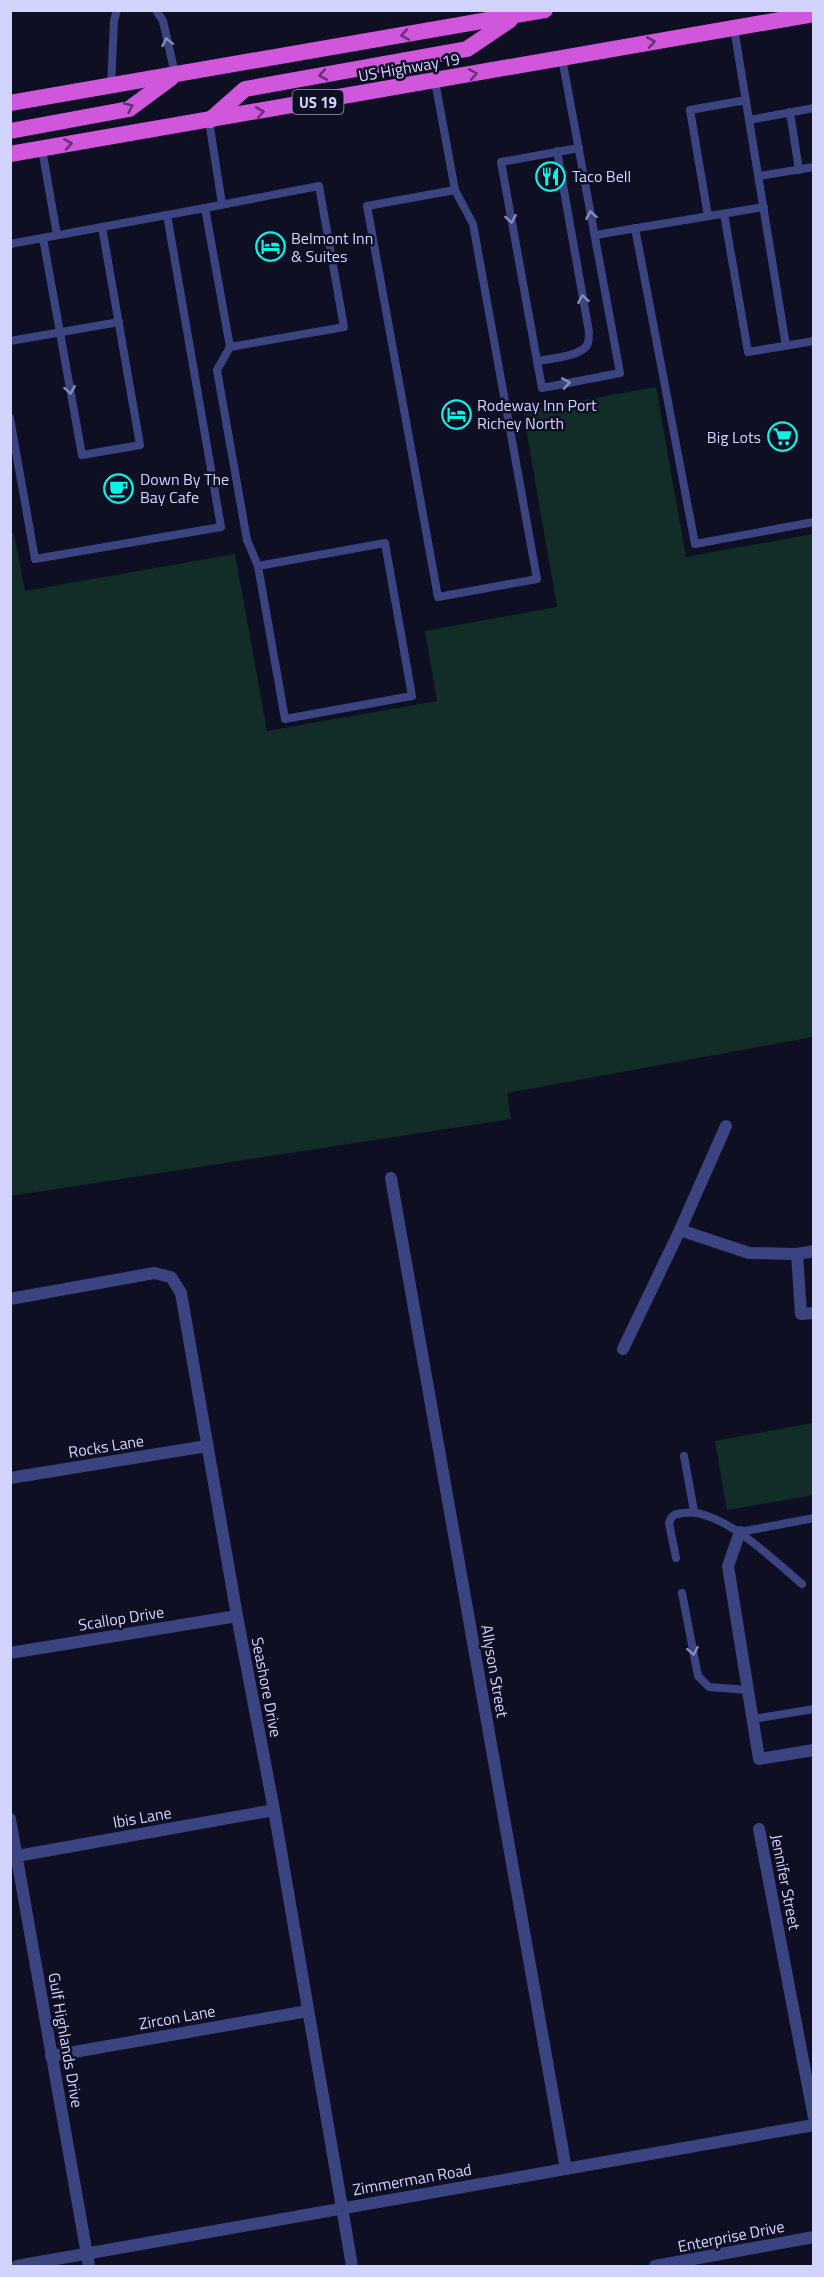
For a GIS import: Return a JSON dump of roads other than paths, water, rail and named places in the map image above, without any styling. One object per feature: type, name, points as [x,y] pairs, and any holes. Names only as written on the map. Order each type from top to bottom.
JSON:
[{"type":"highway","name":"US Highway 19","points":[[10,104],[545,10]]},
{"type":"highway","name":"US Highway 19","points":[[10,154],[813,14]]},
{"type":"highway","points":[[209,121],[245,89],[467,50],[516,16]]},
{"type":"highway","points":[[10,130],[129,109],[175,75]]},
{"type":"street","points":[[623,1349],[680,1230],[726,1126]]},
{"type":"street","name":"Allyson Street","points":[[391,1178],[566,2169]]},
{"type":"street","points":[[680,1230],[749,1253],[797,1254],[813,1251]]},
{"type":"street","points":[[797,1254],[801,1314],[813,1312]]},
{"type":"street","name":"Seashore Drive","points":[[10,1299],[154,1273],[171,1277],[181,1293],[237,1616],[274,1810],[352,2266]]},
{"type":"street","name":"Rocks Lane","points":[[10,1478],[207,1446]]},
{"type":"street","points":[[740,1532],[728,1566],[759,1759],[813,1750]]},
{"type":"street","name":"Scallop Drive","points":[[10,1653],[237,1616]]},
{"type":"street","name":"Ibis Lane","points":[[17,1856],[274,1810]]},
{"type":"street","name":"Gulf Highlands Drive","points":[[10,1819],[88,2260]]},
{"type":"street","name":"Jennifer Street","points":[[759,1829],[813,2118]]},
{"type":"street","name":"Zircon Lane","points":[[51,2055],[308,2011]]},
{"type":"street","name":"Zimmerman Road","points":[[17,2266],[88,2260],[342,2208],[813,2125]]},
{"type":"street","name":"Enterprise Drive","points":[[655,2266],[813,2237]]},
{"type":"lane","points":[[111,87],[114,20],[117,10]]},
{"type":"lane","points":[[156,10],[163,21],[175,75]]},
{"type":"lane","points":[[734,28],[786,346]]},
{"type":"lane","points":[[562,57],[579,148],[595,235],[620,373],[542,388],[501,162],[579,148]]},
{"type":"lane","points":[[435,81],[455,190],[473,224],[537,579],[438,597],[367,206],[455,190]]},
{"type":"lane","points":[[708,216],[690,110],[746,100]]},
{"type":"lane","points":[[749,120],[813,108]]},
{"type":"lane","points":[[789,112],[799,170]]},
{"type":"lane","points":[[209,121],[222,204]]},
{"type":"lane","points":[[42,149],[57,235]]},
{"type":"lane","points":[[537,361],[577,353],[588,343],[589,332],[557,152]]},
{"type":"lane","points":[[759,177],[813,167]]},
{"type":"lane","points":[[10,243],[319,186],[344,327],[230,348]]},
{"type":"lane","points":[[595,235],[764,207]]},
{"type":"lane","points":[[205,208],[230,348],[217,369],[247,540],[258,566],[285,719],[412,696],[385,543],[258,566]]},
{"type":"lane","points":[[724,213],[748,352],[813,341]]},
{"type":"lane","points":[[10,418],[35,559],[221,527],[167,215]]},
{"type":"lane","points":[[43,238],[82,455],[140,445],[102,227]]},
{"type":"lane","points":[[635,228],[695,544],[813,522]]},
{"type":"lane","points":[[10,341],[119,322]]},
{"type":"lane","points":[[684,1456],[694,1511]]},
{"type":"lane","points":[[676,1558],[669,1523],[671,1517],[675,1514],[694,1511],[740,1532],[802,1584]]},
{"type":"lane","points":[[740,1532],[813,1518]]},
{"type":"lane","points":[[682,1593],[698,1676],[709,1687],[748,1690]]},
{"type":"lane","points":[[753,1719],[813,1709]]},
{"type":"place","name":"Taco Bell","points":[[551,176]]},
{"type":"place","name":"Belmont Inn & Suites","points":[[270,247]]},
{"type":"place","name":"Rodeway Inn Port Richey North","points":[[456,414]]},
{"type":"place","name":"Big Lots","points":[[782,437]]},
{"type":"place","name":"Down By The Bay Cafe","points":[[119,488]]}]
